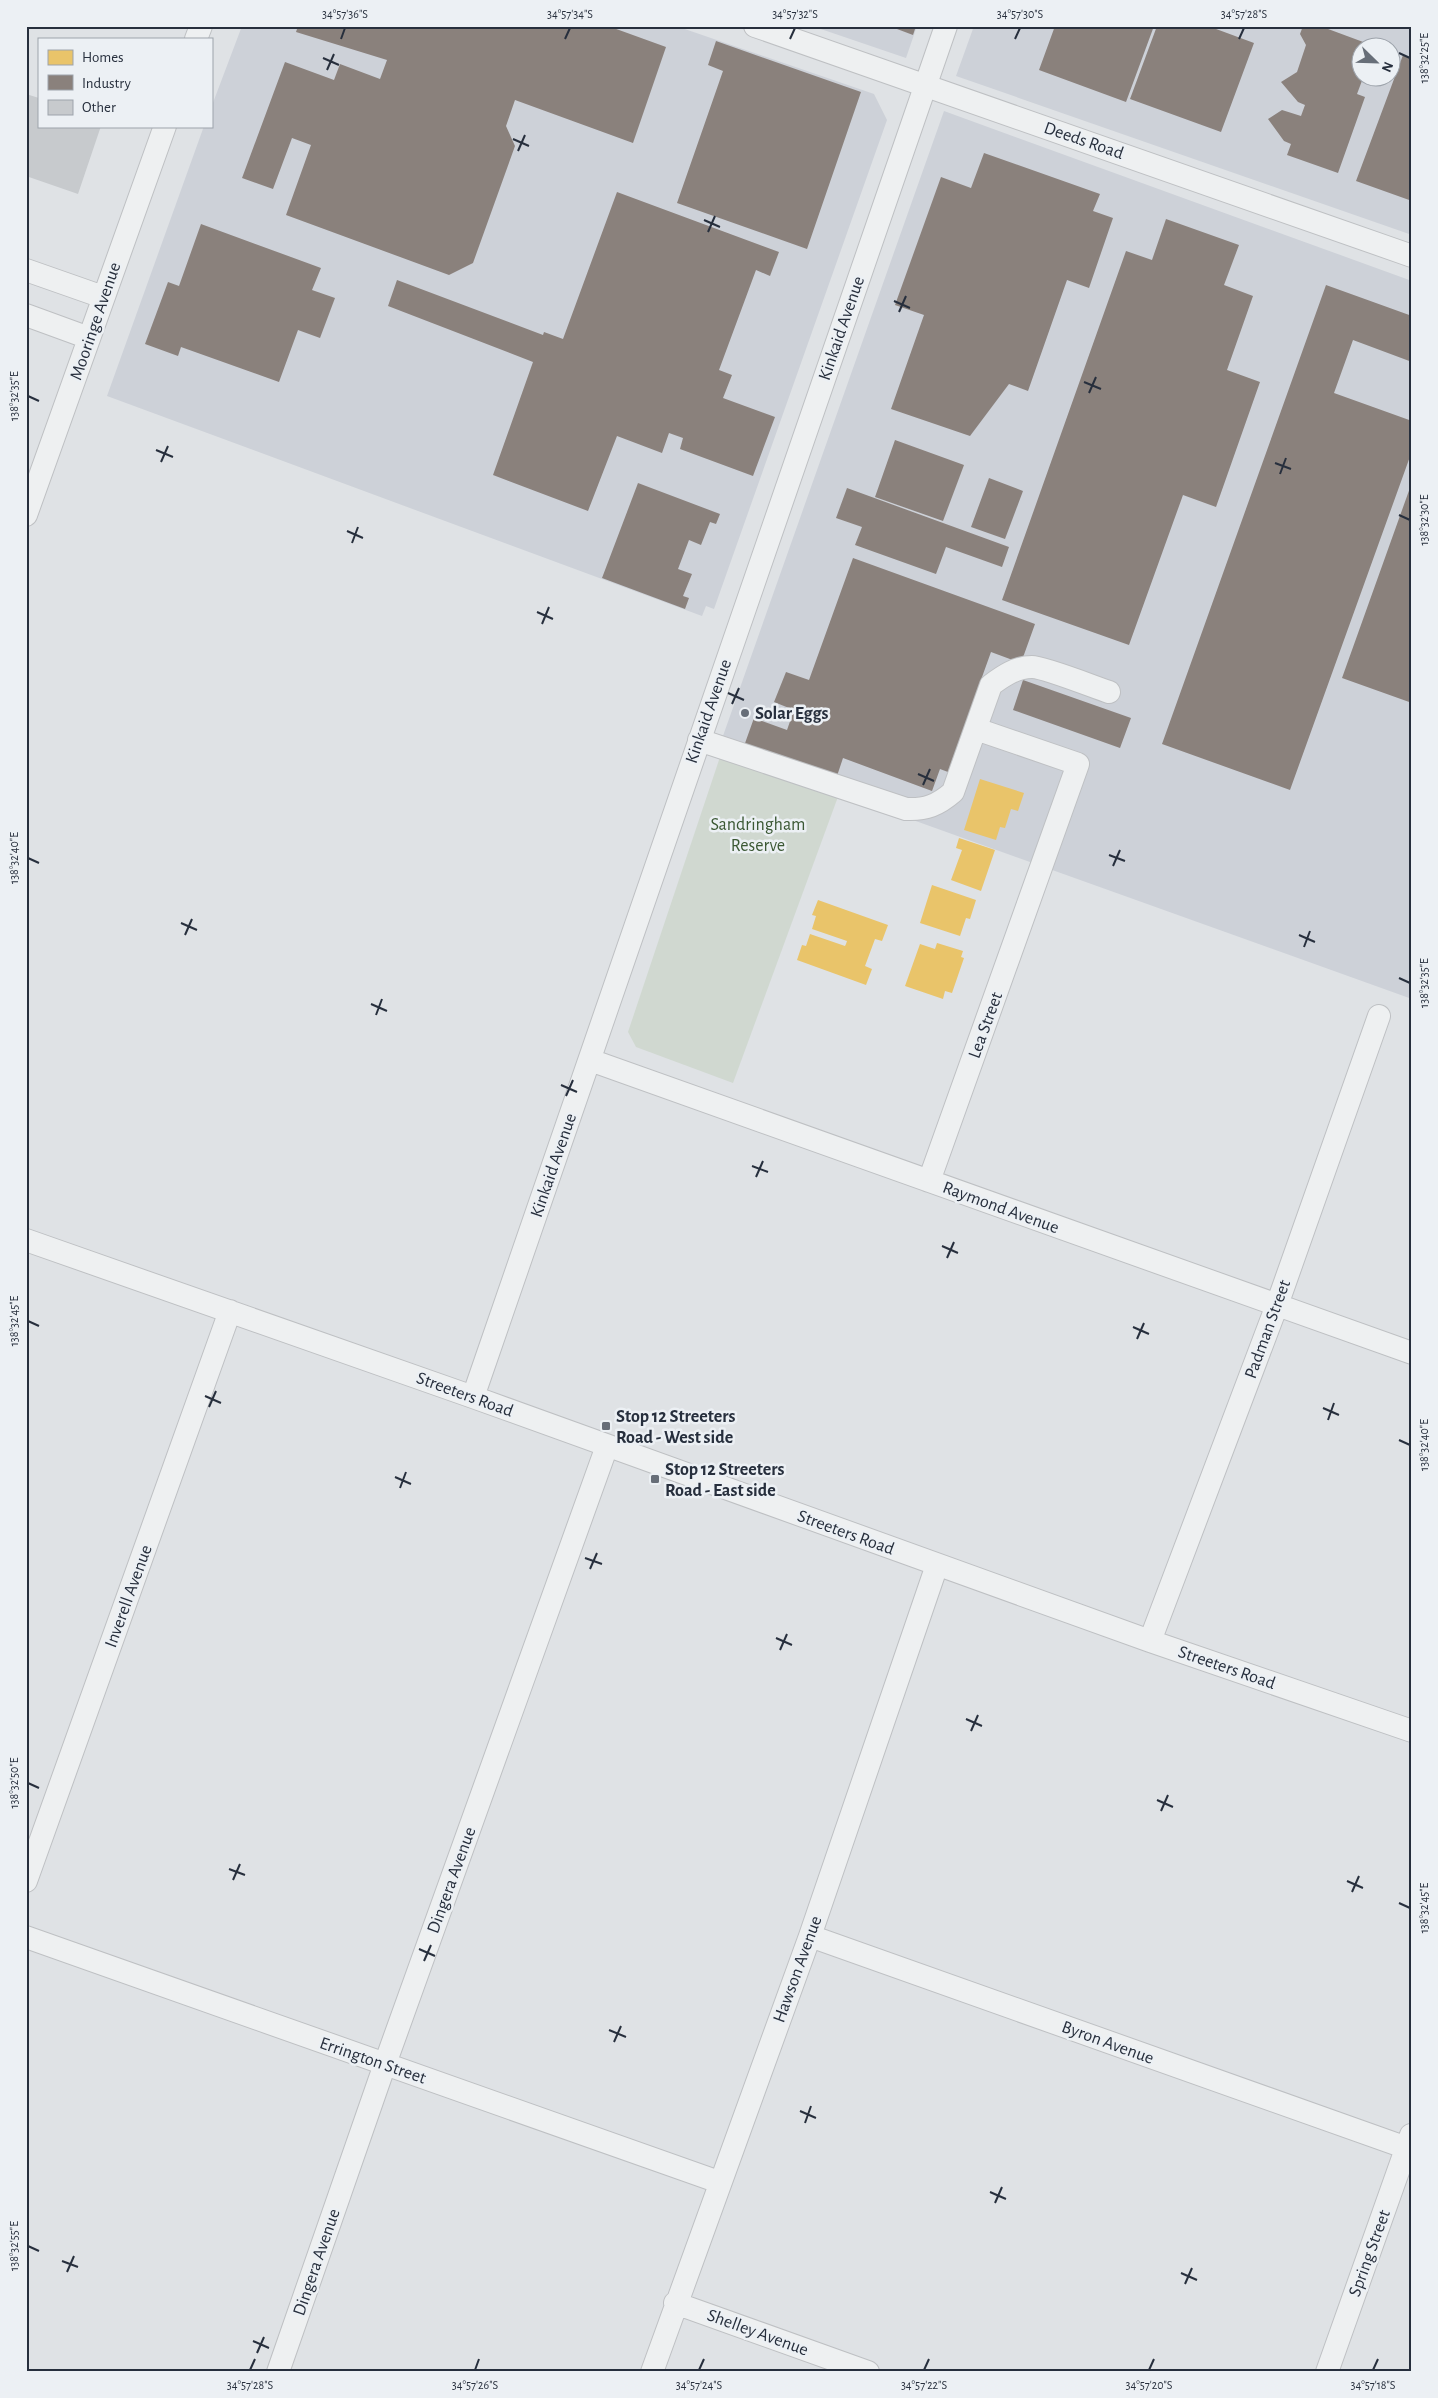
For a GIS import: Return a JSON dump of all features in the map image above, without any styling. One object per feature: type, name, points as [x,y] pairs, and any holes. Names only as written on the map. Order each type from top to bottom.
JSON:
[{"type":"street","points":[[196,38],[201,26]]},
{"type":"street","name":"Deeds Road","points":[[755,26],[1412,256]]},
{"type":"street","name":"Kinkaid Avenue","points":[[473,1397],[590,1060],[698,740],[946,26]]},
{"type":"street","name":"Mooringe Avenue","points":[[26,515],[164,128]]},
{"type":"street","points":[[26,270],[104,296]]},
{"type":"street","points":[[26,315],[89,338]]},
{"type":"street","points":[[698,740],[906,809],[919,810],[937,804],[953,792],[990,685],[1014,671],[1033,666],[1109,692]]},
{"type":"street","name":"Lea Street","points":[[929,1181],[1078,764],[976,729]]},
{"type":"street","name":"Padman Street","points":[[1150,1641],[1277,1305],[1379,1016]]},
{"type":"street","name":"Raymond Avenue","points":[[590,1060],[1412,1353]]},
{"type":"street","name":"Streeters Road","points":[[26,1240],[473,1397],[1150,1641],[1412,1731]]},
{"type":"street","name":"Inverell Avenue","points":[[26,1881],[230,1311]]},
{"type":"street","name":"Dingera Avenue","points":[[278,2372],[384,2064],[607,1446]]},
{"type":"street","name":"Hawson Avenue","points":[[652,2372],[675,2303],[810,1936],[938,1565]]},
{"type":"street","name":"Byron Avenue","points":[[810,1936],[1409,2141]]},
{"type":"street","name":"Errington Street","points":[[26,1937],[719,2182]]},
{"type":"street","name":"Spring Street","points":[[1327,2372],[1409,2141]]},
{"type":"street","name":"Shelley Avenue","points":[[675,2303],[868,2372]]},
{"type":"shaded area","points":[[242,26],[676,26],[874,94],[887,120],[714,609],[706,606],[702,616],[107,396],[203,128],[212,128],[212,105]]},
{"type":"shaded area","points":[[812,26],[917,26],[906,58]]},
{"type":"shaded area","points":[[974,26],[1412,26],[1412,235],[956,76]]},
{"type":"shaded area","points":[[944,111],[1412,281],[1412,999],[718,750]]},
{"type":"green space","name":"Sandringham Reserve","points":[[722,751],[839,794],[733,1083],[636,1047],[628,1032]]},
{"type":"building: Homes","points":[[980,779],[1024,793],[1018,811],[1011,809],[1005,828],[1000,827],[996,840],[964,830]]},
{"type":"building: Homes","points":[[959,838],[995,850],[981,891],[951,880],[962,850],[956,848]]},
{"type":"building: Homes","points":[[932,885],[976,900],[970,919],[966,918],[960,936],[920,923]]},
{"type":"building: Homes","points":[[818,900],[888,925],[882,941],[875,939],[865,966],[872,969],[866,985],[797,960],[802,945],[806,946],[810,934],[845,946],[846,944],[847,941],[812,929],[816,916],[812,915]]},
{"type":"building: Homes","points":[[937,943],[963,951],[961,957],[964,958],[952,993],[945,991],[943,999],[905,986],[920,944],[935,949]]},
{"type":"building: Industry","points":[[298,26],[608,26],[666,47],[633,143],[515,100],[506,126],[515,146],[473,263],[449,275],[286,215],[311,145],[292,138],[273,189],[242,178],[285,62],[334,80],[340,64],[380,79],[387,60],[296,32]]},
{"type":"building: Industry","points":[[889,26],[916,26],[913,35]]},
{"type":"building: Industry","points":[[1055,26],[1154,26],[1126,102],[1039,70]]},
{"type":"building: Industry","points":[[1157,26],[1208,26],[1254,43],[1221,132],[1130,99]]},
{"type":"building: Industry","points":[[1303,26],[1320,26],[1352,38],[1350,38],[1350,88],[1359,88],[1357,94],[1365,97],[1338,173],[1287,155],[1291,144],[1284,141],[1268,119],[1282,110],[1301,116],[1305,105],[1298,102],[1281,82],[1297,72],[1306,45],[1300,34]]},
{"type":"building: Industry","points":[[716,41],[861,92],[807,249],[677,203],[723,71],[708,65]]},
{"type":"building: Industry","points":[[1403,55],[1412,58],[1412,201],[1356,181],[1391,88],[1400,88],[1400,63]]},
{"type":"building: Industry","points":[[984,153],[1100,194],[1093,211],[1113,218],[1089,288],[1067,280],[1028,391],[1009,384],[970,436],[891,409],[924,315],[895,305],[941,177],[971,188]]},
{"type":"building: Industry","points":[[617,192],[779,252],[770,276],[756,270],[719,370],[732,375],[723,398],[775,417],[753,476],[680,449],[683,438],[669,433],[662,453],[617,436],[588,511],[493,475],[533,362],[388,306],[397,280],[543,335],[544,332],[563,339]]},
{"type":"building: Industry","points":[[1166,219],[1239,245],[1224,285],[1253,296],[1227,370],[1260,382],[1216,507],[1183,495],[1129,645],[1002,600],[1126,251],[1152,260]]},
{"type":"building: Industry","points":[[201,224],[321,268],[312,290],[335,298],[320,338],[298,330],[279,382],[181,347],[178,356],[145,344],[168,282],[179,286]]},
{"type":"building: Industry","points":[[1326,285],[1412,316],[1412,362],[1353,340],[1334,393],[1412,421],[1412,451],[1290,790],[1162,744]]},
{"type":"building: Industry","points":[[895,440],[964,465],[943,521],[875,497]]},
{"type":"building: Industry","points":[[989,478],[1023,491],[1005,539],[971,527]]},
{"type":"building: Industry","points":[[638,483],[720,514],[716,524],[710,522],[701,545],[689,540],[678,569],[692,574],[683,596],[689,598],[685,609],[602,578]]},
{"type":"building: Industry","points":[[1412,485],[1412,703],[1342,678]]},
{"type":"building: Industry","points":[[847,488],[1009,547],[1002,567],[946,547],[936,574],[855,545],[862,527],[836,518]]},
{"type":"building: Industry","points":[[853,558],[1035,624],[1021,663],[991,652],[948,772],[940,769],[932,791],[843,758],[836,779],[744,746],[754,718],[787,730],[794,710],[774,702],[786,672],[809,680]]},
{"type":"building: Industry","points":[[1023,680],[1131,718],[1120,748],[1013,710]]},
{"type":"building: Other","points":[[26,94],[38,98],[38,128],[100,128],[78,194],[26,176]]},
{"type":"place","name":"Solar Eggs","points":[[745,713]]},
{"type":"place","name":"Stop 12 Streeters Road - West side","points":[[606,1426]]},
{"type":"place","name":"Stop 12 Streeters Road - East side","points":[[655,1479]]}]
